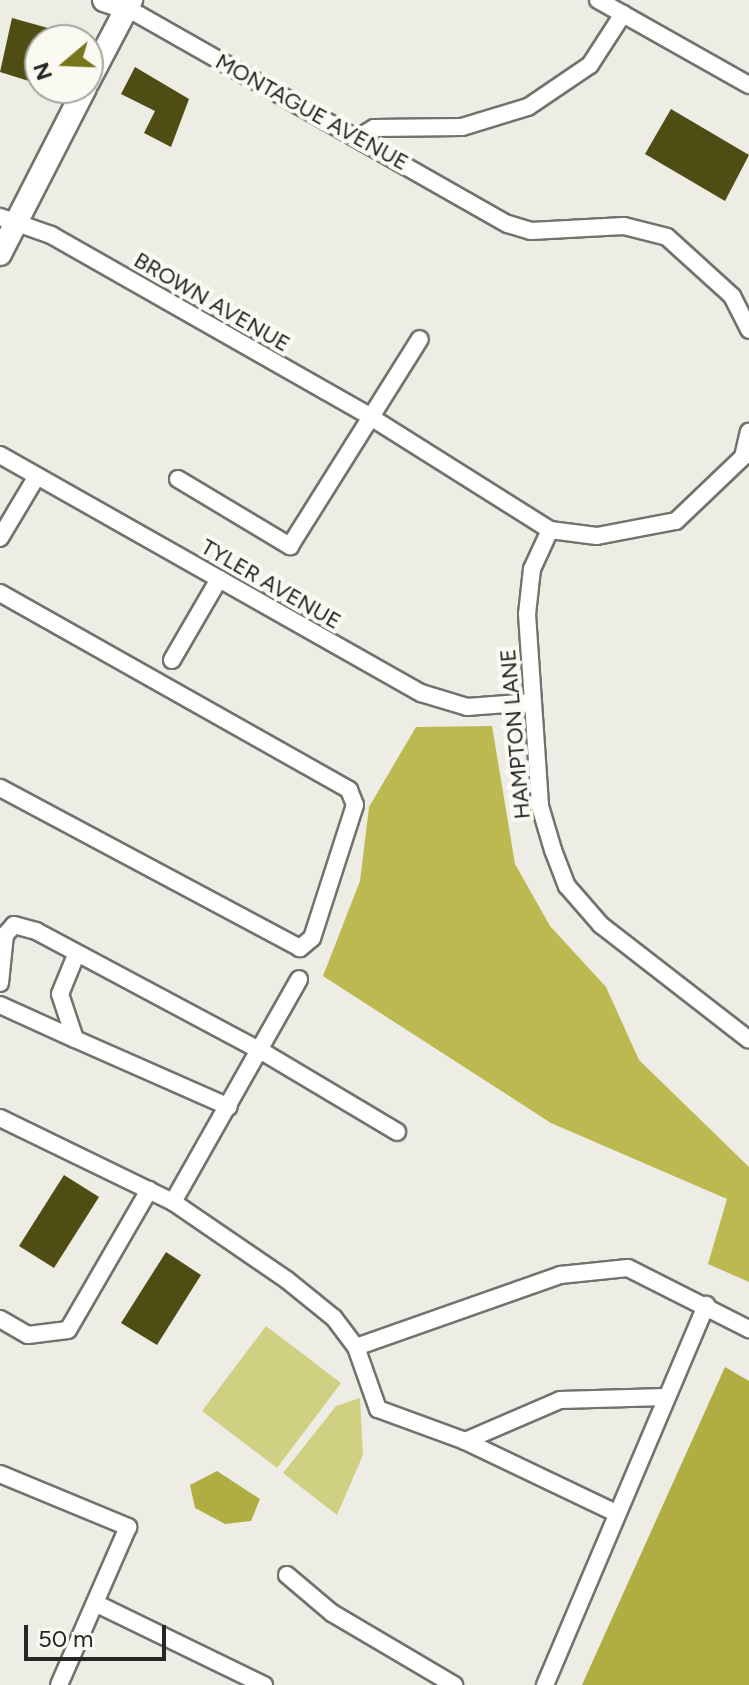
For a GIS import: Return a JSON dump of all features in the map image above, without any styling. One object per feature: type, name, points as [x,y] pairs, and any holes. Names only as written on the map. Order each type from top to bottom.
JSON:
[{"type":"street","name":"MONTAGUE AVENUE","points":[[104,0],[129,4],[517,227],[624,226],[667,237],[732,296],[749,330]]},
{"type":"street","points":[[598,0],[749,85]]},
{"type":"street","points":[[104,52],[129,4]]},
{"type":"street","points":[[359,137],[374,128],[445,129],[520,111],[590,65],[623,14]]},
{"type":"street","points":[[0,254],[8,219],[76,104]]},
{"type":"street","name":"BROWN AVENUE","points":[[8,219],[369,416],[550,530]]},
{"type":"street","points":[[178,479],[290,546],[420,339]]},
{"type":"street","points":[[550,530],[597,536],[676,521],[743,457],[749,432]]},
{"type":"street","name":"TYLER AVENUE","points":[[0,455],[433,699],[467,707],[533,702]]},
{"type":"street","points":[[0,538],[37,476]]},
{"type":"street","name":"HAMPTON LANE","points":[[550,530],[527,592],[540,806],[567,886],[601,925],[749,1040]]},
{"type":"street","points":[[172,660],[219,579]]},
{"type":"street","points":[[0,593],[349,790],[355,805],[312,938],[300,948],[0,788]]},
{"type":"street","points":[[0,983],[5,935],[14,925],[263,1052],[397,1132]]},
{"type":"street","points":[[75,1039],[60,994],[76,955]]},
{"type":"street","points":[[173,1202],[263,1052],[299,979]]},
{"type":"street","points":[[0,1005],[229,1107]]},
{"type":"street","points":[[0,1118],[173,1202],[287,1280],[334,1318],[356,1347],[378,1409],[465,1441],[614,1512]]},
{"type":"street","points":[[0,1319],[28,1335],[68,1330],[149,1190]]},
{"type":"street","points":[[356,1347],[560,1275],[628,1268],[749,1329]]},
{"type":"street","points":[[545,1685],[614,1512],[706,1305]]},
{"type":"street","points":[[465,1441],[560,1400],[665,1397]]},
{"type":"street","points":[[0,1474],[128,1527],[59,1685]]},
{"type":"street","points":[[287,1575],[332,1613],[454,1685]]},
{"type":"street","points":[[95,1603],[264,1685]]},
{"type":"shaded area","points":[[492,726],[515,864],[550,926],[606,987],[639,1060],[749,1167],[749,1282],[708,1264],[727,1199],[551,1123],[323,976],[360,881],[369,807],[416,727]]},
{"type":"shaded area","points":[[266,1326],[341,1383],[277,1468],[202,1411]]},
{"type":"shaded area","points":[[725,1367],[749,1381],[749,1685],[582,1685]]},
{"type":"shaded area","points":[[360,1398],[363,1455],[337,1515],[283,1473],[336,1406]]},
{"type":"shaded area","points":[[217,1471],[260,1499],[251,1521],[225,1524],[195,1508],[190,1485]]},
{"type":"building","points":[[12,18],[34,24],[24,24],[24,80],[0,72]]},
{"type":"building","points":[[135,67],[189,99],[171,147],[144,133],[155,111],[121,94]]},
{"type":"building","points":[[671,109],[749,155],[725,201],[645,154]]},
{"type":"building","points":[[64,1175],[99,1197],[54,1268],[19,1246]]},
{"type":"building","points":[[166,1252],[201,1275],[157,1345],[121,1323]]}]
